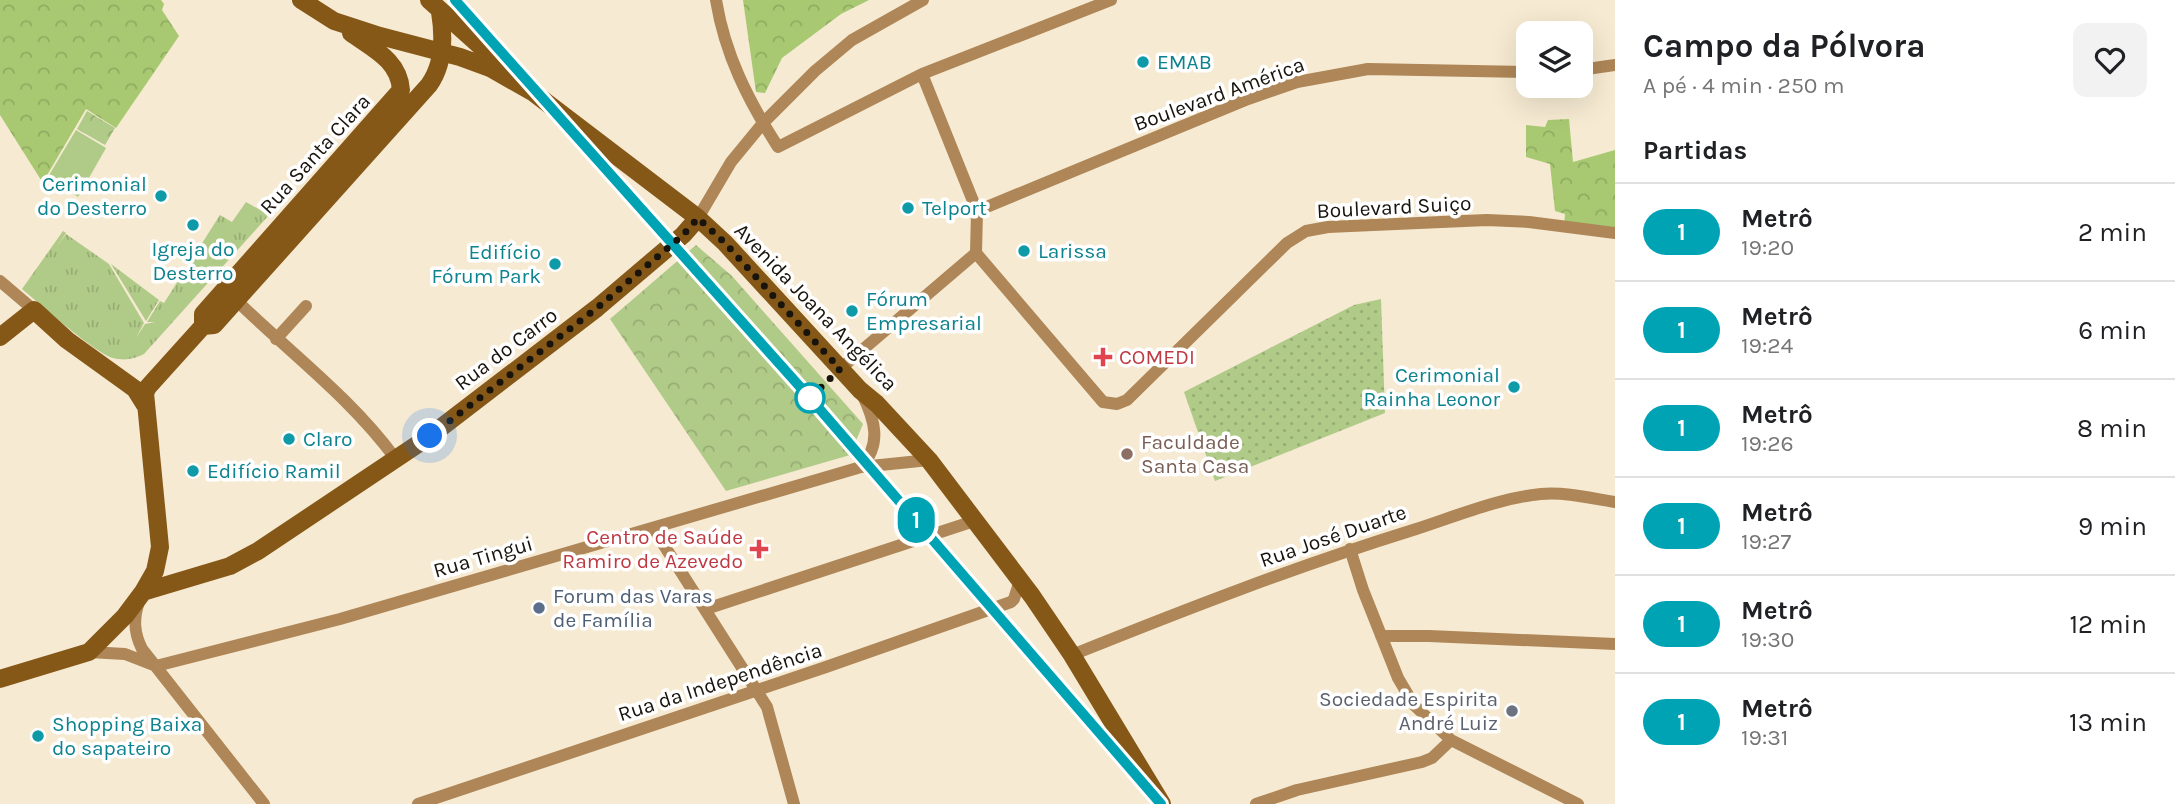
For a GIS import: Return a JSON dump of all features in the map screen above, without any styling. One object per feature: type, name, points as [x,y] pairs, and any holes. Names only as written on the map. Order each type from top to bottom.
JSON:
[{"type":"street","name":"Avenida Joana Angélica","points":[[301,0],[334,21],[460,57],[490,68],[534,93],[698,218],[725,243],[840,369],[929,460],[1020,580],[1072,655],[1162,804]]},
{"type":"street","points":[[716,0],[721,27],[736,73],[778,147],[922,74],[1111,0]]},
{"type":"street","points":[[698,218],[731,162],[763,123],[815,71],[852,40],[923,0]]},
{"type":"street","points":[[436,4],[442,29],[441,52]]},
{"type":"street","points":[[436,4],[534,93]]},
{"type":"street","name":"Rua Santa Clara","points":[[145,405],[145,393],[154,380],[203,326],[203,314],[401,90],[396,69],[385,57],[334,21]]},
{"type":"street","name":"Rua Santa Clara","points":[[203,326],[214,325],[429,85],[438,68],[441,52]]},
{"type":"street","points":[[1593,68],[1615,65]]},
{"type":"street","name":"Boulevard América","points":[[977,211],[1248,99],[1297,82],[1368,69],[1516,72]]},
{"type":"street","points":[[840,369],[976,253],[977,211],[922,74]]},
{"type":"street","name":"Rua do Carro","points":[[143,592],[230,566],[258,551],[430,436],[574,326],[653,261],[698,218]]},
{"type":"street","name":"Boulevard Suiço","points":[[976,253],[1103,402],[1117,404],[1127,400],[1287,243],[1306,231],[1328,227],[1488,220],[1530,222],[1615,233]]},
{"type":"street","points":[[0,281],[67,340],[135,389],[145,405],[160,547],[155,571],[125,616],[89,652]]},
{"type":"street","points":[[236,299],[276,339],[358,412],[395,458]]},
{"type":"street","points":[[276,339],[306,306]]},
{"type":"street","points":[[0,337],[34,310]]},
{"type":"street","points":[[127,383],[154,380]]},
{"type":"street","points":[[860,390],[871,412],[876,435],[870,458],[861,467]]},
{"type":"street","name":"Rua Tingui","points":[[156,666],[340,619],[861,467],[929,460]]},
{"type":"street","name":"Rua José Duarte","points":[[1072,655],[1206,601],[1350,549],[1503,502],[1540,494],[1569,494],[1615,502]]},
{"type":"street","points":[[706,609],[974,521]]},
{"type":"street","points":[[653,528],[767,706],[794,804]]},
{"type":"street","points":[[160,547],[174,569],[191,578]]},
{"type":"street","points":[[1350,549],[1398,678],[1414,705],[1451,740],[1578,804]]},
{"type":"street","name":"Rua da Independência","points":[[418,804],[1011,602],[1020,580]]},
{"type":"street","points":[[143,592],[134,629],[142,649],[264,804]]},
{"type":"street","points":[[1381,636],[1615,644]]},
{"type":"street","points":[[0,679],[89,652],[125,654],[156,666]]},
{"type":"street","points":[[1256,804],[1297,790],[1422,762],[1432,758],[1451,740]]},
{"type":"green space","points":[[0,0],[161,0],[164,4],[162,10],[179,36],[116,128],[86,109],[46,177],[41,180],[0,115]]},
{"type":"green space","points":[[743,0],[869,0],[841,14],[782,58],[765,93],[756,92]]},
{"type":"green space","points":[[87,111],[115,128],[105,145],[77,129]]},
{"type":"green space","points":[[1569,119],[1573,162],[1615,150],[1615,228],[1564,227],[1565,214],[1555,211],[1550,164],[1526,157],[1526,125],[1545,127],[1548,120]]},
{"type":"green space","points":[[76,130],[106,148],[78,197],[48,177]]},
{"type":"green space","points":[[246,202],[269,215],[144,354],[137,357],[122,359],[105,354],[22,289],[63,231],[66,233],[56,248],[66,234],[109,264],[144,323],[136,338],[145,324],[155,322],[147,322],[160,301],[164,303],[220,215],[232,222]]},
{"type":"green space","points":[[696,245],[732,276],[863,424],[850,455],[726,491],[610,319]]},
{"type":"green space","points":[[111,264],[159,300],[146,321]]},
{"type":"green space","points":[[1381,299],[1385,413],[1215,481],[1184,392],[1354,305]]},
{"type":"metro line","name":"1","points":[[455,0],[810,398],[1161,804]]},
{"type":"place","name":"EMAB","points":[[1143,62]]},
{"type":"place","name":"Cerimonial do Desterro","points":[[161,196]]},
{"type":"place","name":"Telport","points":[[908,208]]},
{"type":"place","name":"Igreja do Desterro","points":[[193,225]]},
{"type":"place","name":"Larissa","points":[[1024,251]]},
{"type":"place","name":"Edifício Fórum Park","points":[[555,264]]},
{"type":"place","name":"Fórum Empresarial","points":[[852,311]]},
{"type":"place","name":"COMEDI","points":[[1103,357]]},
{"type":"place","name":"Cerimonial Rainha Leonor","points":[[1514,387]]},
{"type":"place","name":"Claro","points":[[289,439]]},
{"type":"place","name":"Faculdade Santa Casa","points":[[1127,454]]},
{"type":"place","name":"Edifício Ramil","points":[[193,471]]},
{"type":"place","name":"Centro de Saúde Ramiro de Azevedo","points":[[759,549]]},
{"type":"place","name":"Forum das Varas de Família","points":[[539,608]]},
{"type":"place","name":"Sociedade Espirita André Luiz","points":[[1512,711]]},
{"type":"place","name":"Shopping Baixa do sapateiro","points":[[38,736]]},
{"type":"route","points":[[430,436],[597,308],[683,235],[698,218],[725,243],[840,369],[810,398]]}]
